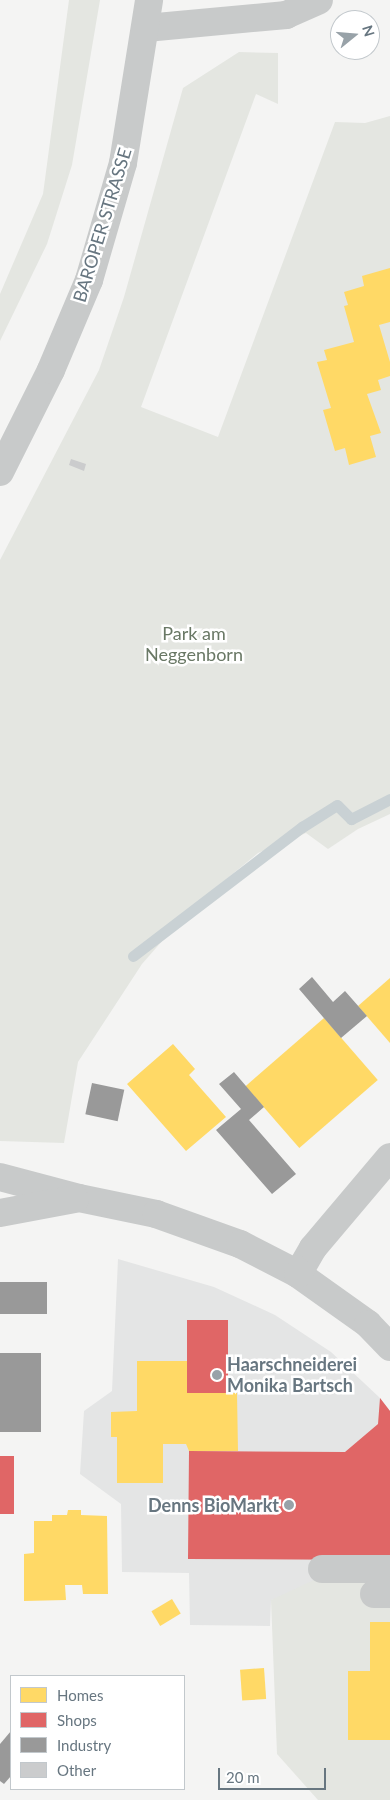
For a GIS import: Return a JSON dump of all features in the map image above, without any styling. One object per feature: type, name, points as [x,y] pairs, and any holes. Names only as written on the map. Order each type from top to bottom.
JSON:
[{"type":"street","name":"BAROPER STRASSE","points":[[1,467],[51,370],[88,280],[123,163],[149,0]]},
{"type":"street","points":[[146,28],[286,15],[319,0]]},
{"type":"street","points":[[298,1274],[313,1248],[390,1157]]},
{"type":"street","points":[[0,1176],[79,1198],[131,1207],[203,1229],[298,1274],[368,1324],[390,1347]]},
{"type":"street","points":[[0,1213],[79,1198]]},
{"type":"street","points":[[322,1569],[390,1569]]},
{"type":"shaded area","points":[[118,1259],[214,1287],[275,1315],[331,1352],[380,1398],[390,1411],[390,1578],[271,1600],[270,1626],[190,1625],[189,1573],[122,1572],[121,1504],[80,1474],[84,1411],[112,1391]]},
{"type":"green space","points":[[69,0],[100,0],[72,165],[47,244],[0,341],[0,294],[43,194]]},
{"type":"green space","name":"Park am Neggenborn","points":[[239,52],[278,53],[278,104],[256,94],[141,407],[218,437],[335,122],[365,123],[390,116],[390,814],[358,829],[328,849],[306,833],[258,853],[191,908],[142,964],[78,1062],[64,1143],[0,1141],[0,560],[99,370],[124,297],[183,88]]},
{"type":"green space","points":[[390,1578],[390,1800],[318,1800],[277,1754],[271,1600],[316,1579]]},
{"type":"building: Homes","points":[[390,268],[390,322],[379,325],[390,362],[390,376],[378,380],[381,390],[367,394],[381,433],[370,436],[376,457],[349,465],[345,448],[335,451],[323,410],[331,408],[317,362],[327,360],[324,350],[354,342],[344,306],[348,305],[344,292],[364,286],[362,276]]},
{"type":"building: Homes","points":[[390,978],[390,1043],[358,1006]]},
{"type":"building: Homes","points":[[324,1018],[378,1080],[299,1148],[246,1086]]},
{"type":"building: Homes","points":[[173,1044],[195,1069],[189,1075],[226,1117],[186,1151],[127,1084]]},
{"type":"building: Homes","points":[[137,1361],[187,1361],[188,1393],[237,1393],[238,1451],[189,1451],[186,1444],[163,1444],[163,1483],[117,1483],[117,1437],[111,1437],[111,1412],[137,1411]]},
{"type":"building: Homes","points":[[68,1510],[81,1510],[81,1515],[107,1516],[108,1594],[83,1594],[82,1585],[65,1585],[66,1600],[24,1601],[24,1554],[34,1553],[34,1521],[52,1521],[52,1515],[67,1515]]},
{"type":"building: Homes","points":[[172,1599],[181,1614],[160,1626],[151,1611]]},
{"type":"building: Homes","points":[[370,1622],[390,1622],[390,1740],[348,1740],[348,1671],[370,1671]]},
{"type":"building: Homes","points":[[264,1668],[266,1699],[242,1701],[240,1670]]},
{"type":"building: Shops","points":[[187,1320],[228,1320],[228,1393],[187,1393]]},
{"type":"building: Shops","name":"Denns BioMarkt","points":[[380,1398],[390,1411],[390,1560],[188,1559],[189,1451],[345,1452],[378,1424]]},
{"type":"building: Shops","points":[[0,1456],[14,1456],[14,1514],[0,1514]]},
{"type":"building: Industry","points":[[312,977],[333,1002],[345,991],[367,1016],[341,1038],[299,989]]},
{"type":"building: Industry","points":[[234,1072],[264,1107],[249,1120],[296,1174],[272,1194],[216,1130],[241,1109],[219,1084]]},
{"type":"building: Industry","points":[[92,1083],[124,1090],[118,1121],[85,1114]]},
{"type":"building: Industry","points":[[0,1282],[47,1282],[47,1314],[0,1314]]},
{"type":"building: Industry","points":[[0,1353],[41,1353],[41,1432],[0,1432]]},
{"type":"building: Industry","points":[[10,1732],[10,1777],[4,1784],[0,1781],[0,1744]]},
{"type":"building: Other","points":[[71,459],[86,464],[84,471],[69,465]]},
{"type":"waterway","points":[[133,956],[302,827],[337,805],[351,819],[390,799]]},
{"type":"place","name":"Haarschneiderei Monika Bartsch","points":[[217,1375]]},
{"type":"place","name":"Denns BioMarkt","points":[[289,1505]]}]
